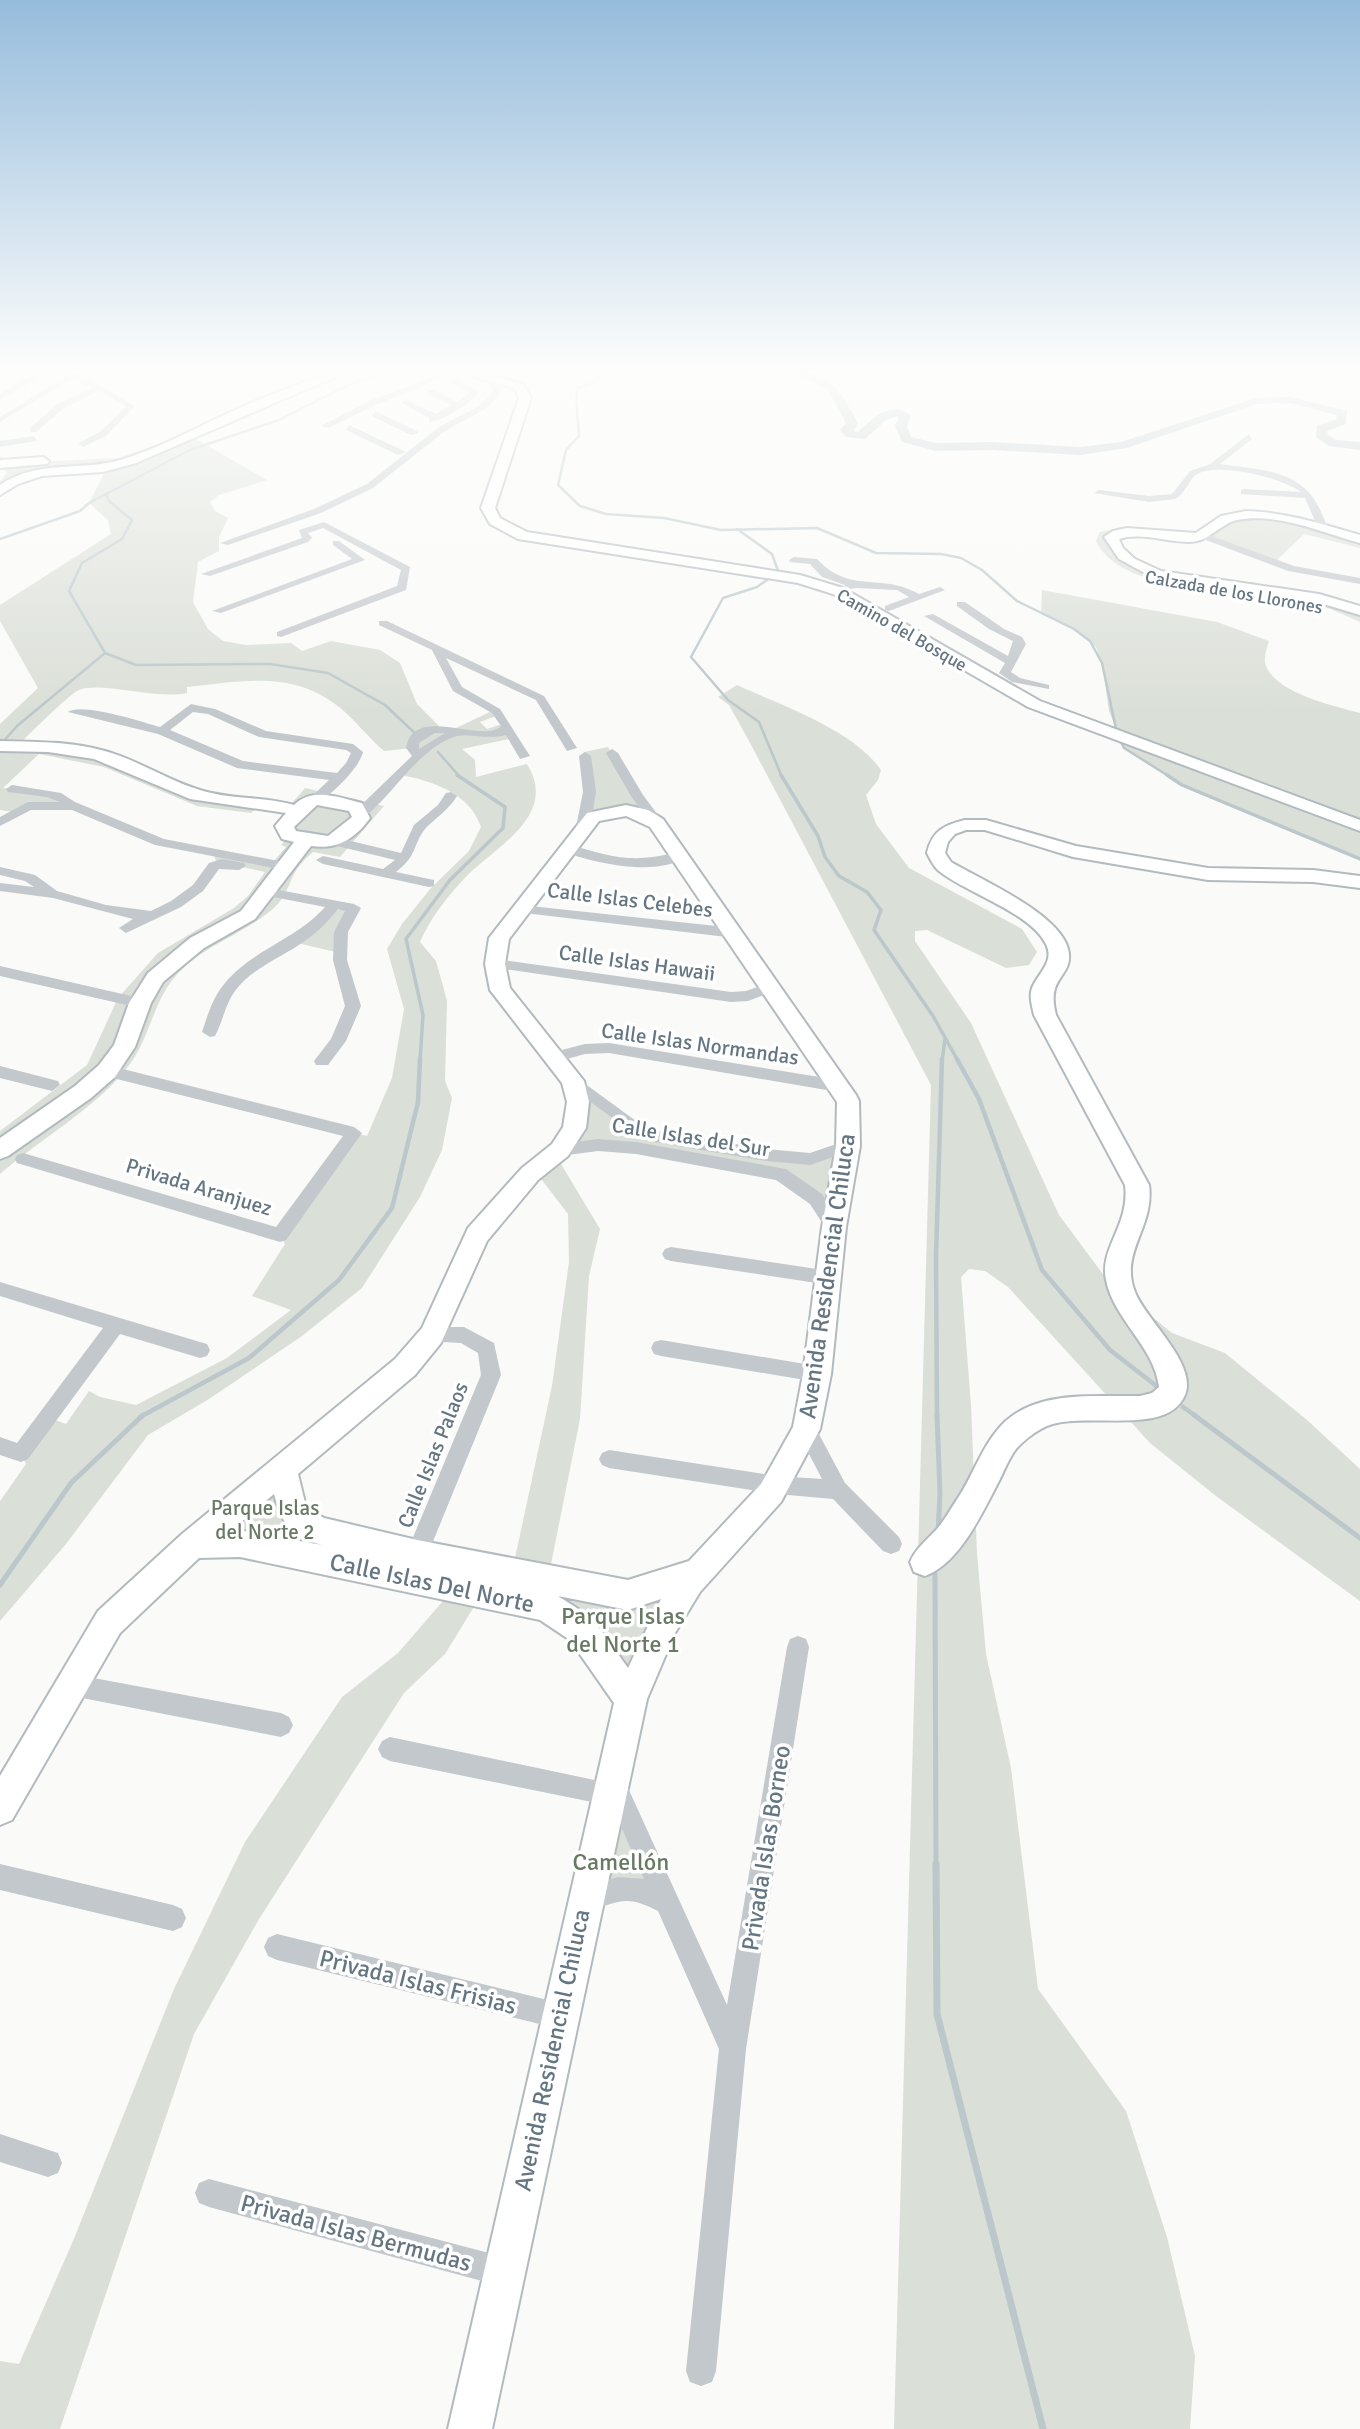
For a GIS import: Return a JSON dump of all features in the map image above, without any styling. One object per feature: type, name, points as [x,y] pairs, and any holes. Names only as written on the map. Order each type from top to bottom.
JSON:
[{"type":"street","points":[[225,543],[297,519],[371,485]]},
{"type":"street","name":"Camino del Bosque","points":[[496,485],[488,508],[490,514],[501,526],[523,536],[800,579],[838,591],[1001,675],[1034,704],[1360,827]]},
{"type":"street","points":[[1099,494],[1149,499],[1169,498],[1184,485]]},
{"type":"street","points":[[1295,485],[1305,491],[1324,530]]},
{"type":"street","points":[[1244,492],[1307,495]]},
{"type":"street","points":[[1199,537],[1220,523],[1242,516],[1268,517],[1360,538]]},
{"type":"street","points":[[218,611],[360,560],[297,519]]},
{"type":"street","points":[[206,574],[305,540],[307,538],[301,533],[311,527],[328,527],[407,569],[403,587],[281,634]]},
{"type":"street","name":"Calzada de los Llorones","points":[[1199,537],[1114,528],[1100,532],[1096,541],[1119,566],[1153,581],[1305,601],[1360,621]]},
{"type":"street","name":"Calzada de los Llorones","points":[[1199,537],[1126,533],[1111,537],[1112,544],[1138,568],[1159,575],[1319,598],[1360,611]]},
{"type":"street","points":[[1199,537],[1292,569],[1360,581]]},
{"type":"street","points":[[794,560],[813,561],[825,575],[855,585],[899,587],[918,598]]},
{"type":"street","points":[[838,591],[855,585]]},
{"type":"street","points":[[889,608],[940,590]]},
{"type":"street","points":[[929,616],[958,614],[1017,639],[1020,645],[1001,675]]},
{"type":"street","points":[[958,614],[1001,675],[1045,687]]},
{"type":"street","points":[[383,623],[540,698],[571,747]]},
{"type":"street","points":[[438,650],[457,689],[496,712],[524,756]]},
{"type":"street","points":[[0,754],[29,753],[88,762],[181,802],[288,815],[314,800],[357,758],[357,752],[349,747],[263,734],[248,725],[188,703],[162,731]]},
{"type":"street","points":[[74,712],[113,718],[162,731],[241,765],[338,777]]},
{"type":"street","points":[[361,813],[373,804],[418,756],[446,736],[460,731],[486,736],[503,732],[507,726]]},
{"type":"street","points":[[0,746],[48,747],[98,754],[196,794],[244,808]]},
{"type":"street","name":"Avenida Residencial Chiluca","points":[[470,2429],[631,1699],[664,1622],[698,1572],[777,1485],[806,1429],[817,1374],[834,1227],[848,1146],[848,1101],[735,933],[637,796],[612,753]]},
{"type":"street","points":[[583,827],[590,803],[591,780],[585,756]]},
{"type":"street","points":[[12,789],[63,797],[74,806]]},
{"type":"street","points":[[386,873],[405,858],[419,828],[443,808],[451,796]]},
{"type":"street","points":[[288,815],[284,826],[289,835],[324,843],[346,836],[361,818],[356,807],[314,800]]},
{"type":"street","points":[[0,822],[28,806],[74,806],[95,813],[144,837],[204,849],[277,877],[334,905],[355,908],[341,932],[340,960],[353,1006],[338,1041],[322,1061]]},
{"type":"street","points":[[0,1808],[109,1622],[192,1544],[405,1367],[432,1335],[477,1235],[530,1174],[560,1150],[575,1128],[578,1102],[573,1081],[500,990],[495,964],[499,938],[593,817],[609,811],[629,810],[646,814],[657,823]]},
{"type":"street","points":[[925,1562],[949,1537],[977,1494],[1005,1441],[1020,1427],[1044,1413],[1065,1409],[1140,1408],[1160,1404],[1173,1391],[1173,1374],[1161,1352],[1131,1314],[1122,1294],[1118,1272],[1121,1253],[1138,1216],[1141,1201],[1137,1185],[1045,1015],[1040,999],[1042,985],[1058,961],[1060,947],[1052,933],[1037,920],[944,866],[936,853],[939,840],[949,830],[964,825],[986,825],[1073,851],[1208,874],[1313,876],[1360,882]]},
{"type":"street","points":[[0,1150],[83,1092],[107,1071],[124,1047],[140,1003],[155,978],[177,957],[248,915],[306,839]]},
{"type":"street","points":[[334,841],[405,858]]},
{"type":"street","points":[[342,864],[356,848]]},
{"type":"street","points":[[567,848],[592,859],[622,864],[653,863],[679,856]]},
{"type":"street","points":[[204,849],[210,854],[215,866]]},
{"type":"street","points":[[323,860],[429,883]]},
{"type":"street","points":[[126,928],[198,888],[215,866],[222,863],[277,877]]},
{"type":"street","points":[[0,871],[30,878],[51,893]]},
{"type":"street","points":[[0,887],[15,891],[51,893],[117,914],[153,914]]},
{"type":"street","points":[[210,1031],[214,1011],[230,984],[256,962],[298,939],[325,919],[334,905]]},
{"type":"street","name":"Calle Islas Celebes","points":[[521,909],[735,933]]},
{"type":"street","points":[[325,919],[345,922]]},
{"type":"street","name":"Calle Islas Hawaii","points":[[495,964],[731,997],[748,996],[772,987]]},
{"type":"street","points":[[0,971],[140,1003]]},
{"type":"street","name":"Calle Islas Normandas","points":[[556,1057],[585,1049],[608,1048],[838,1086]]},
{"type":"street","name":"Privada Aranjuez","points":[[23,1159],[280,1235],[354,1133],[107,1071]]},
{"type":"street","points":[[0,1072],[52,1085]]},
{"type":"street","name":"Calle Islas del Sur","points":[[573,1081],[643,1134],[810,1159],[848,1146]]},
{"type":"street","name":"Calle Islas del Sur","points":[[560,1150],[598,1145],[636,1148],[780,1174],[816,1199],[834,1227]]},
{"type":"street","points":[[671,1254],[830,1278]]},
{"type":"street","points":[[0,1289],[200,1350]]},
{"type":"street","points":[[0,1446],[21,1453],[116,1325]]},
{"type":"street","name":"Calle Islas Palaos","points":[[417,1553],[491,1375],[487,1349],[464,1335],[432,1335]]},
{"type":"street","points":[[662,1348],[817,1374]]},
{"type":"street","points":[[806,1429],[838,1490],[891,1544]]},
{"type":"street","points":[[608,1459],[777,1485],[838,1490]]},
{"type":"street","name":"Calle Islas Del Norte","points":[[282,1469],[294,1515],[317,1530],[628,1595],[698,1572]]},
{"type":"street","name":"Calle Islas Del Norte","points":[[192,1544],[240,1544],[546,1606],[581,1629],[631,1699]]},
{"type":"street","name":"Privada Islas Borneo","points":[[701,2371],[733,2049],[798,1647]]},
{"type":"street","points":[[72,1685],[281,1725]]},
{"type":"street","points":[[390,1749],[611,1787]]},
{"type":"street","name":"Privada Islas Borneo","points":[[611,1787],[667,1902],[733,2049]]},
{"type":"street","points":[[0,1877],[173,1918]]},
{"type":"street","points":[[586,1899],[613,1889],[642,1889],[667,1902]]},
{"type":"street","name":"Privada Islas Frisias","points":[[277,1947],[560,2016]]},
{"type":"street","points":[[0,2148],[48,2163]]},
{"type":"street","name":"Privada Islas Bermudas","points":[[209,2193],[504,2272]]},
{"type":"green space","points":[[98,485],[250,485],[219,495],[210,502],[215,511],[228,518],[219,537],[219,551],[198,562],[193,602],[208,629],[223,641],[246,645],[291,643],[302,651],[331,641],[380,650],[400,663],[417,704],[441,728],[452,730],[494,710],[499,715],[480,722],[487,729],[505,723],[514,738],[462,749],[475,760],[476,777],[527,764],[535,783],[535,800],[529,816],[518,830],[475,868],[451,894],[420,942],[436,961],[447,1001],[445,1081],[452,1098],[442,1150],[420,1197],[362,1288],[302,1336],[209,1399],[148,1435],[66,1544],[0,1621],[0,1501],[26,1464],[21,1453],[47,1417],[66,1424],[89,1391],[100,1397],[136,1405],[227,1358],[291,1310],[252,1296],[285,1244],[280,1235],[354,1133],[367,1136],[392,1078],[404,1009],[387,949],[402,924],[431,888],[469,851],[481,827],[476,815],[459,797],[437,785],[401,775],[418,756],[412,748],[384,751],[328,699],[290,684],[270,681],[187,687],[187,693],[174,695],[101,688],[79,690],[18,745],[76,750],[182,789],[258,806],[251,813],[197,806],[104,767],[39,754],[3,788],[38,792],[71,805],[29,806],[14,812],[0,810],[0,724],[38,688],[0,621],[0,605],[111,534],[108,520],[89,503]]},
{"type":"green space","points":[[1268,517],[1360,539],[1360,548],[1304,534],[1274,563],[1206,537],[1230,518]]},
{"type":"green space","points":[[1125,527],[1138,529],[1136,533],[1111,538],[1138,567],[1319,598],[1360,611],[1360,622],[1305,601],[1190,588],[1159,582],[1132,572],[1110,559],[1096,541],[1100,532]]},
{"type":"green space","points":[[1042,590],[1217,622],[1269,641],[1265,663],[1270,673],[1280,682],[1306,697],[1360,713],[1360,859],[1182,785],[1124,748],[1109,711],[1103,669],[1096,647],[1067,625],[1041,614]]},
{"type":"green space","points":[[737,685],[815,720],[853,742],[868,755],[881,770],[878,780],[866,795],[876,824],[909,868],[1022,929],[1037,952],[1029,965],[1006,968],[927,930],[915,931],[915,941],[971,1023],[1059,1215],[1108,1281],[1172,1333],[1225,1353],[1307,1420],[1360,1469],[1360,1601],[1216,1496],[1150,1443],[1008,1287],[985,1271],[969,1269],[961,1277],[971,1405],[977,1554],[986,1654],[1011,1768],[1038,1989],[1126,2111],[1167,2237],[1195,2356],[1190,2429],[894,2429],[931,1085],[749,741],[729,705],[718,697]]},
{"type":"green space","points":[[608,747],[646,814],[593,817],[591,780],[584,752]]},
{"type":"green space","points":[[305,788],[384,806],[340,857],[313,852],[297,869],[283,897],[274,908],[184,967],[174,978],[155,1011],[141,1046],[115,1082],[84,1110],[0,1174],[0,1131],[87,1065],[118,998],[158,953],[234,908],[248,896],[265,872],[216,861],[214,855],[273,862],[286,847],[281,845],[289,835],[286,810]]},
{"type":"green space","points":[[334,905],[354,908],[340,953],[293,942]]},
{"type":"green space","points":[[573,1081],[644,1134],[810,1159],[848,1146],[834,1227],[780,1174],[636,1148],[560,1150]]},
{"type":"green space","points":[[555,1154],[600,1229],[589,1276],[580,1419],[548,1579],[628,1595],[698,1572],[631,1699],[581,1629],[483,1592],[445,1654],[404,1693],[259,1919],[194,2034],[60,2429],[0,2429],[0,2361],[19,2364],[73,2241],[174,1989],[245,1842],[342,1697],[398,1653],[456,1586],[193,1544],[282,1469],[294,1515],[512,1572],[552,1386],[569,1262],[568,1214],[535,1171]]},
{"type":"green space","name":"Camellón","points":[[612,1779],[667,1902],[586,1899]]},
{"type":"waterway","points":[[106,494],[123,485]]},
{"type":"waterway","points":[[558,485],[580,506],[606,514],[664,518],[721,530],[738,530]]},
{"type":"waterway","points":[[0,539],[80,511],[106,494]]},
{"type":"waterway","points":[[105,653],[69,591],[82,563],[122,539],[132,520],[109,501],[106,494]]},
{"type":"waterway","points":[[738,530],[817,528],[876,553],[941,554],[961,558],[982,570],[1017,601],[1074,629],[1090,641],[1102,663],[1116,729]]},
{"type":"waterway","points":[[738,530],[772,554],[778,571]]},
{"type":"waterway","points":[[771,577],[757,587],[723,598],[691,657],[728,700],[759,722],[782,776]]},
{"type":"waterway","points":[[2,743],[17,726],[105,653]]},
{"type":"waterway","points":[[105,653],[136,665],[270,664],[328,673],[385,705],[418,736]]},
{"type":"waterway","points":[[1121,742],[1124,748],[1170,777]]},
{"type":"waterway","points":[[438,752],[460,777]]},
{"type":"waterway","points":[[782,776],[818,836],[825,857],[839,876],[867,892],[881,910],[874,930],[933,1016],[958,1061]]},
{"type":"waterway","points":[[420,1061],[423,1015],[406,939],[450,880],[503,828],[505,807],[460,777]]},
{"type":"waterway","points":[[1170,777],[1182,785],[1360,859]]},
{"type":"waterway","points":[[942,1061],[945,1039]]},
{"type":"waterway","points":[[142,1416],[249,1358],[339,1280],[392,1208],[418,1102],[420,1059]]},
{"type":"waterway","points":[[937,1417],[936,1256],[942,1059]]},
{"type":"waterway","points":[[957,1059],[979,1099],[1042,1270],[1110,1350],[1159,1388]]},
{"type":"waterway","points":[[1183,1407],[1197,1417]]},
{"type":"waterway","points":[[937,1415],[940,1494],[938,1534]]},
{"type":"waterway","points":[[1194,1415],[1360,1538]]},
{"type":"waterway","points":[[0,1585],[71,1483],[142,1416]]},
{"type":"waterway","points":[[935,1574],[936,1866]]},
{"type":"waterway","points":[[936,1864],[937,2014],[1043,2429]]},
{"type":"park label","name":"Parque Islas del Norte 2","points":[[265,1520]]},
{"type":"park label","name":"Parque Islas del Norte 1","points":[[623,1630]]}]
